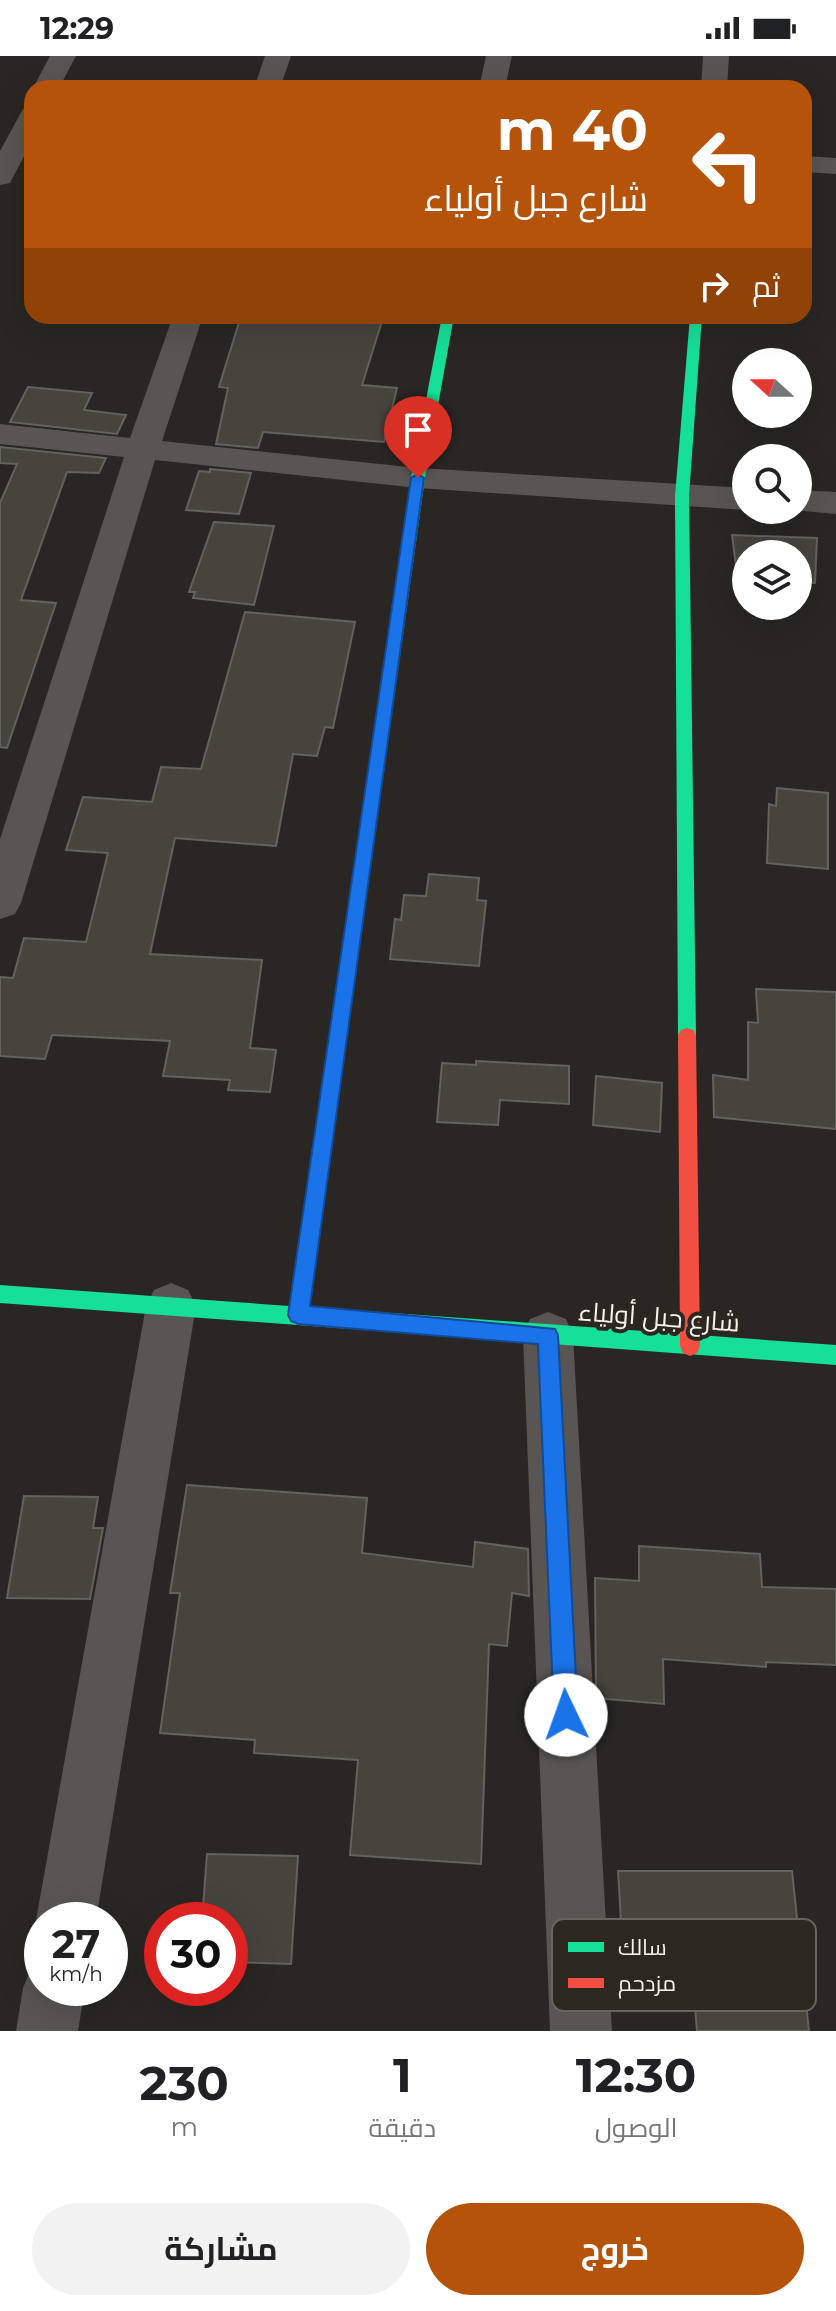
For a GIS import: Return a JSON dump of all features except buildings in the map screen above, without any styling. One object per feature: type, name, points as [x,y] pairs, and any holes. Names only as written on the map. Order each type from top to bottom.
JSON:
[{"type":"main road","points":[[298,1315],[418,478],[447,324]]},
{"type":"main road","points":[[690,1346],[682,496],[695,324]]},
{"type":"main road","name":"شارع جبل أولياء","points":[[0,1294],[836,1355]]},
{"type":"street","points":[[50,80],[63,56]]},
{"type":"street","points":[[270,80],[278,56]]},
{"type":"street","points":[[494,80],[499,56]]},
{"type":"street","points":[[714,80],[716,56]]},
{"type":"street","points":[[0,177],[24,131]]},
{"type":"street","points":[[812,164],[836,166]]},
{"type":"street","points":[[0,903],[142,451],[185,324]]},
{"type":"street","points":[[0,434],[418,478],[732,498]]},
{"type":"street","points":[[812,502],[836,503]]},
{"type":"street","points":[[69,1902],[171,1306]]},
{"type":"street","points":[[548,1335],[576,1919]]},
{"type":"street","points":[[47,2031],[51,2006]]},
{"type":"street","points":[[580,2011],[581,2031]]},
{"type":"traffic: fast","points":[[298,1315],[418,478],[447,324]]},
{"type":"traffic: fast","points":[[687,1035],[682,496],[695,324]]},
{"type":"traffic: fast","points":[[0,1294],[836,1355]]},
{"type":"traffic: jam","points":[[687,1035],[690,1346]]},
{"type":"route","points":[[418,478],[298,1315],[548,1335],[566,1715]]}]
